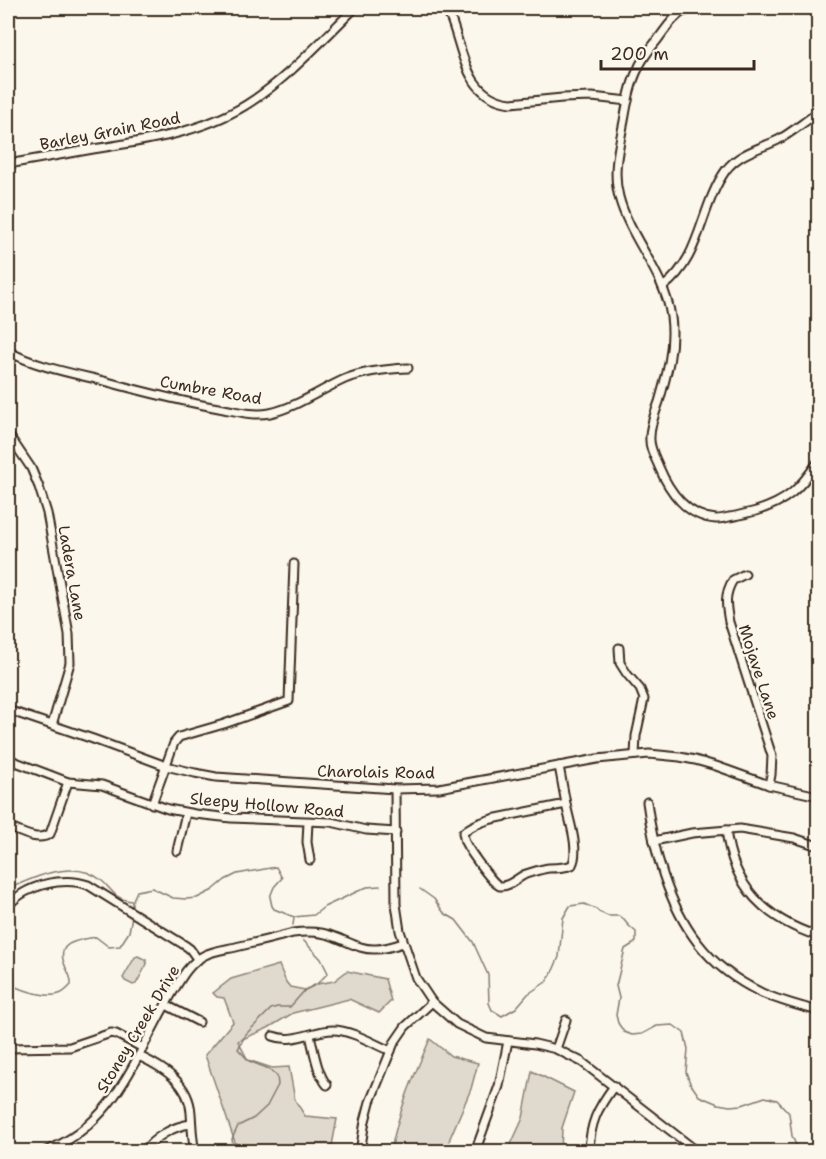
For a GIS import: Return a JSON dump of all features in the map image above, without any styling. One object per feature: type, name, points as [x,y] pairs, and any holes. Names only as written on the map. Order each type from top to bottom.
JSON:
[{"type":"street","name":"Barley Grain Road","points":[[8,164],[141,141],[184,131],[227,114],[276,84],[355,8]]},
{"type":"street","points":[[443,8],[452,22],[470,77],[481,90],[494,99],[511,103],[592,97],[628,101]]},
{"type":"street","points":[[700,8],[682,12],[668,25],[638,67],[618,147],[615,179],[619,198],[663,287],[671,315],[672,346],[667,376],[651,425],[650,447],[672,493],[682,504],[698,514],[716,519],[734,517],[774,505],[799,487],[819,462]]},
{"type":"street","points":[[663,287],[675,278],[687,262],[710,198],[727,169],[744,154],[780,139],[819,114]]},
{"type":"street","points":[[8,368],[10,353]]},
{"type":"street","name":"Cumbre Road","points":[[10,353],[56,369],[197,405],[253,414],[269,413],[286,408],[346,379],[365,373],[408,368]]},
{"type":"street","name":"Ladera Lane","points":[[8,434],[31,468],[47,513],[69,634],[70,663],[52,725]]},
{"type":"street","points":[[152,804],[174,743],[179,737],[289,701],[294,564]]},
{"type":"street","name":"Mojave Lane","points":[[745,574],[733,580],[725,603],[771,756],[769,785]]},
{"type":"street","points":[[619,648],[620,663],[640,689],[644,699],[636,736],[635,755]]},
{"type":"street","name":"Charolais Road","points":[[8,710],[166,766],[195,773],[239,779],[395,789],[447,786],[597,759],[662,755],[716,766],[769,785],[819,796]]},
{"type":"street","name":"Sleepy Hollow Road","points":[[8,759],[68,782],[102,785],[152,804],[186,813],[231,819],[331,822],[366,830],[396,832]]},
{"type":"street","points":[[559,766],[575,846],[575,857],[572,864],[523,875],[508,885],[501,886],[491,880],[465,841],[463,833],[468,828],[482,822],[566,804]]},
{"type":"street","points":[[8,827],[37,838],[50,834],[68,782]]},
{"type":"street","points":[[395,789],[396,904],[404,943],[416,978],[432,1002],[457,1024],[486,1038],[556,1049],[582,1062],[698,1152]]},
{"type":"street","points":[[647,802],[654,841],[676,905],[697,942],[731,975],[764,994],[819,1011]]},
{"type":"street","points":[[177,852],[186,813]]},
{"type":"street","points":[[308,822],[310,860]]},
{"type":"street","points":[[654,841],[692,833],[726,830],[755,831],[795,838],[819,846]]},
{"type":"street","points":[[726,830],[734,863],[755,898],[778,919],[819,936]]},
{"type":"street","points":[[8,905],[22,893],[38,886],[60,882],[79,882],[88,885],[186,946],[198,960]]},
{"type":"street","name":"Stoney Creek Drive","points":[[44,1152],[72,1137],[96,1119],[109,1105],[124,1084],[185,973],[205,955],[308,931],[334,936],[360,948],[387,948],[404,943]]},
{"type":"street","points":[[360,1152],[370,1102],[391,1051],[405,1027],[432,1002]]},
{"type":"street","points":[[166,1005],[199,1022]]},
{"type":"street","points":[[556,1049],[566,1020]]},
{"type":"street","points":[[273,1036],[286,1039],[327,1031],[341,1031],[391,1051]]},
{"type":"street","points":[[8,1048],[70,1047],[111,1033],[143,1048]]},
{"type":"street","points":[[310,1035],[321,1074],[327,1085]]},
{"type":"street","points":[[475,1152],[499,1086],[508,1041]]},
{"type":"street","points":[[139,1056],[164,1070],[183,1087],[189,1100],[195,1152]]},
{"type":"street","points":[[589,1152],[589,1135],[593,1120],[614,1086]]},
{"type":"street","points":[[143,1152],[176,1127],[191,1124]]},
{"type":"shaded area","points":[[135,957],[146,960],[147,964],[136,984],[133,985],[123,978]]},
{"type":"shaded area","points":[[279,965],[290,987],[305,990],[317,984],[334,981],[347,971],[385,979],[391,1001],[379,1013],[349,999],[293,1013],[268,1028],[238,1041],[248,1060],[272,1068],[289,1067],[295,1100],[305,1116],[337,1119],[331,1151],[238,1151],[205,1055],[233,1022],[224,998],[217,997],[213,993],[231,979]]},
{"type":"shaded area","points":[[430,1039],[451,1056],[478,1063],[471,1089],[450,1138],[447,1151],[391,1151],[402,1108]]},
{"type":"shaded area","points":[[532,1071],[574,1092],[562,1128],[561,1151],[508,1151],[523,1118]]},
{"type":"waterway","points":[[132,908],[137,891],[152,888],[173,898],[197,898],[237,874],[276,867],[282,878],[274,887],[270,897],[272,906],[294,917],[314,915],[324,907],[367,887],[380,886]]},
{"type":"waterway","points":[[8,889],[42,875],[79,870],[101,880],[117,896],[131,901]]},
{"type":"waterway","points":[[420,889],[434,899],[444,913],[456,920],[473,942],[488,975],[489,1003],[492,1010],[502,1016],[516,1008],[528,994],[546,982],[551,975],[559,957],[563,918],[570,906],[584,904],[608,916],[619,916],[636,932],[636,942],[625,949],[616,986],[619,998],[616,1015],[624,1032],[632,1035],[642,1034],[657,1026],[673,1025],[684,1033],[688,1049],[686,1072],[699,1096],[730,1106],[742,1105],[765,1097],[777,1100],[789,1113],[792,1136],[799,1152]]},
{"type":"waterway","points":[[8,985],[47,995],[62,993],[71,985],[62,956],[67,946],[77,941],[96,937],[109,947],[120,946],[129,932],[132,916]]},
{"type":"waterway","points":[[293,925],[294,918]]},
{"type":"waterway","points":[[234,1152],[232,1139],[238,1126],[254,1118],[267,1106],[278,1085],[277,1076],[269,1069],[249,1061],[238,1049],[246,1034],[271,1009],[290,1007],[305,990],[317,984],[328,973],[321,959],[303,940]]}]
